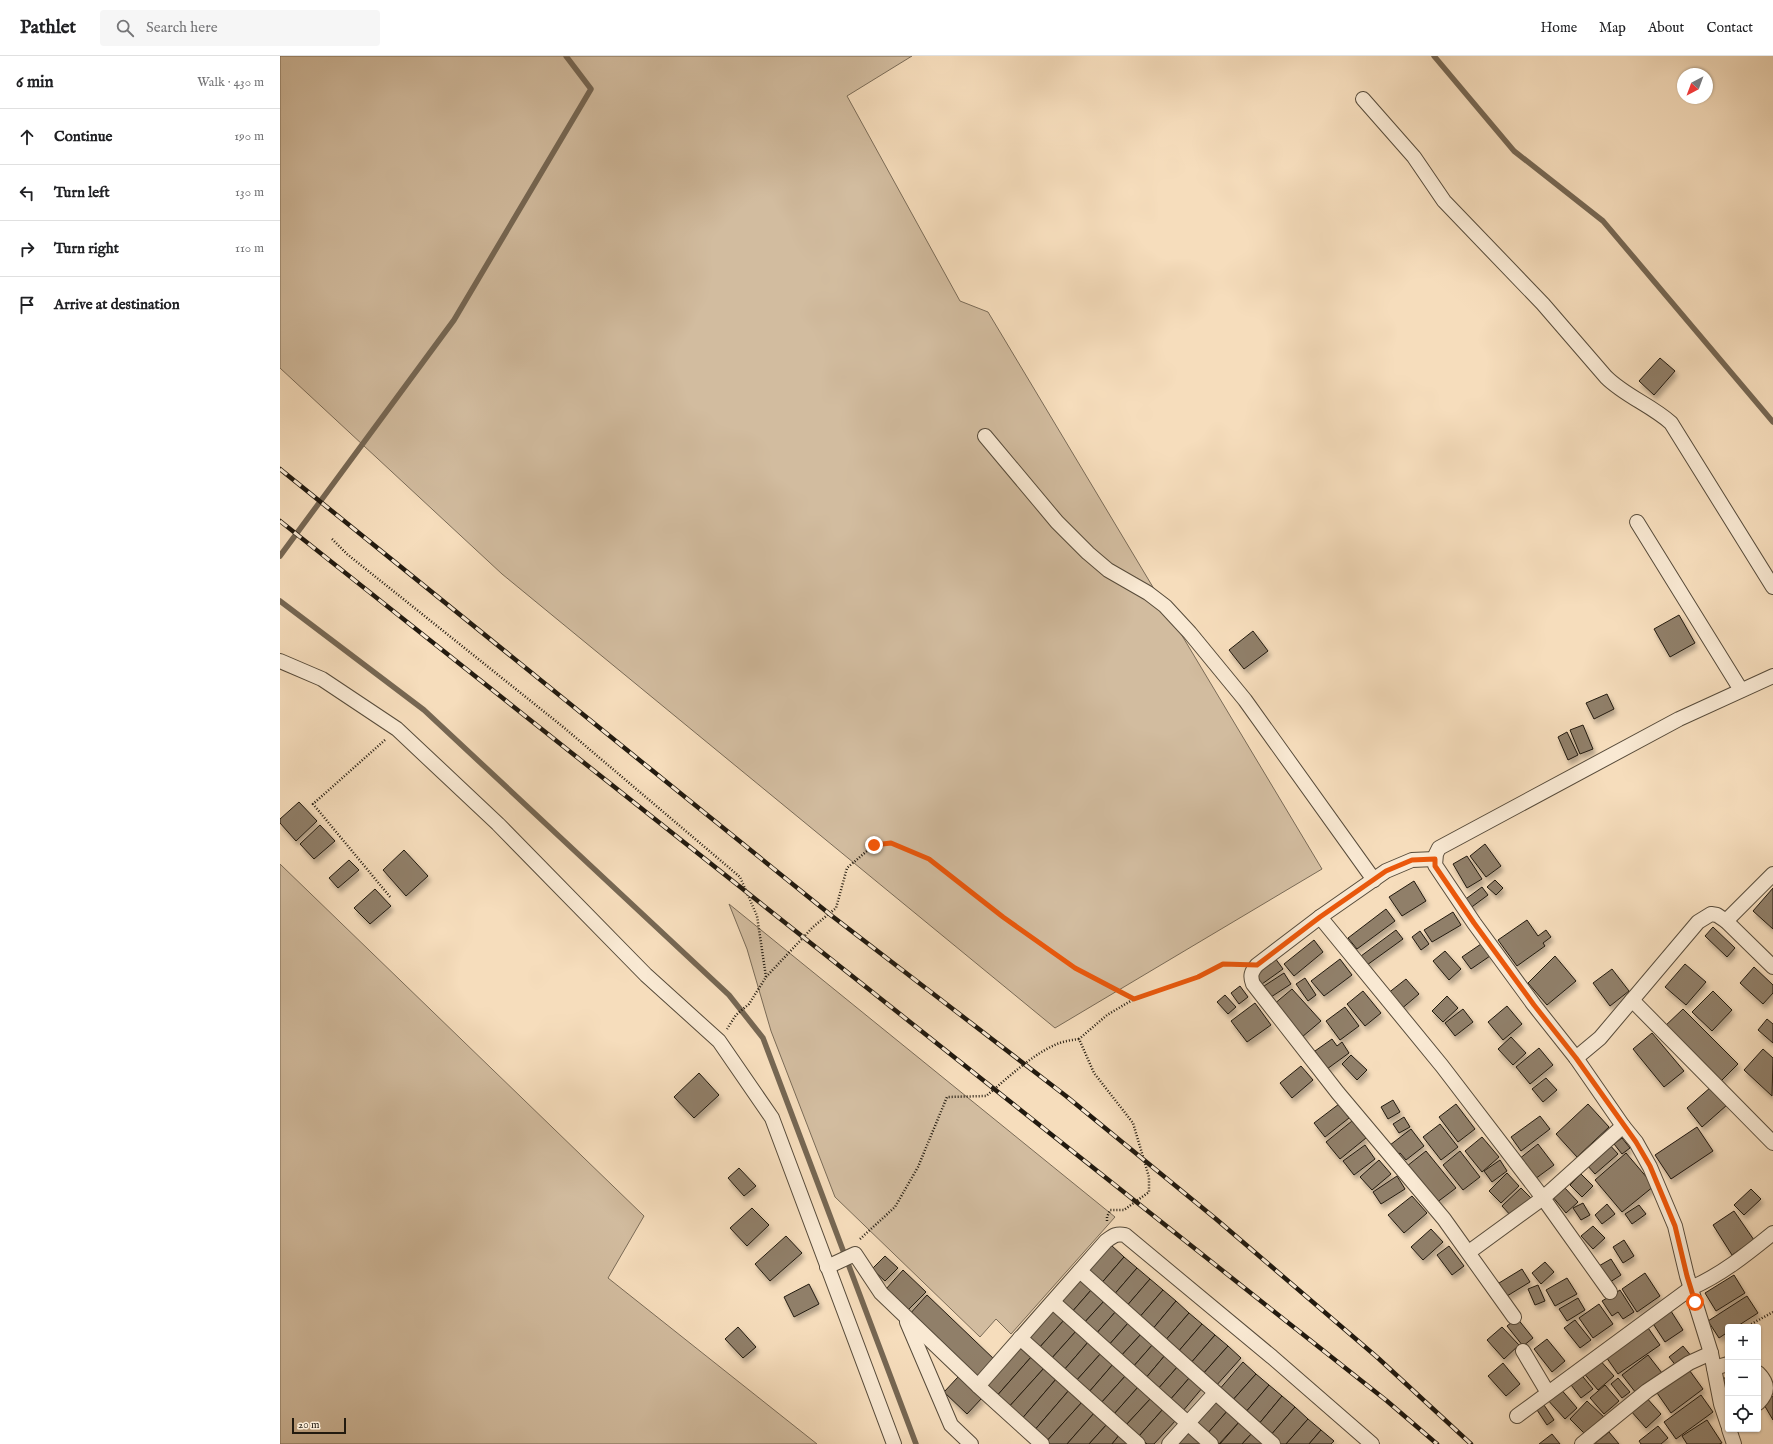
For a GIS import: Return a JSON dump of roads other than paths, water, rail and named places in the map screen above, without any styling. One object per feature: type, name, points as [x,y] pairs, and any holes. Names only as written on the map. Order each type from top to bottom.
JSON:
[{"type":"street","points":[[1364,99],[1414,157],[1444,201],[1543,304],[1606,377],[1614,385],[1660,413],[1671,423],[1773,587]]},
{"type":"street","points":[[985,436],[1057,522],[1088,552],[1108,570],[1148,593],[1190,633],[1245,700],[1374,880]]},
{"type":"street","points":[[1637,522],[1741,690]]},
{"type":"street","points":[[280,661],[322,679],[397,729],[498,824],[646,975],[720,1042],[772,1118],[894,1444]]},
{"type":"street","points":[[1725,1415],[1721,1404],[1711,1353],[1690,1288],[1675,1226],[1650,1166],[1636,1142],[1623,1126],[1576,1058],[1534,1005],[1474,923],[1435,866],[1435,859],[1439,848],[1679,719],[1773,676]]},
{"type":"street","points":[[1435,859],[1412,860],[1386,871],[1320,917],[1257,965],[1252,971],[1251,978],[1253,984],[1338,1093],[1444,1219],[1514,1317]]},
{"type":"street","points":[[1726,920],[1773,874]]},
{"type":"street","points":[[1576,1058],[1600,1038],[1704,917],[1711,914],[1718,915],[1726,920],[1773,967]]},
{"type":"street","points":[[1320,917],[1442,1066],[1543,1198],[1610,1292]]},
{"type":"street","points":[[1632,1000],[1773,1143]]},
{"type":"street","points":[[1469,1252],[1543,1198],[1623,1126]]},
{"type":"street","points":[[1517,1416],[1690,1288],[1712,1278],[1747,1254],[1773,1233]]},
{"type":"street","points":[[978,1386],[1110,1238],[1115,1234],[1125,1235],[1272,1356],[1372,1444]]},
{"type":"street","points":[[828,1267],[851,1255],[881,1293],[978,1386],[1042,1444]]},
{"type":"street","points":[[1080,1271],[1273,1444]]},
{"type":"street","points":[[1053,1302],[1211,1444]]},
{"type":"street","points":[[905,1316],[951,1425],[971,1444]]},
{"type":"street","points":[[1020,1338],[1138,1444]]},
{"type":"street","points":[[1522,1351],[1548,1393]]},
{"type":"street","points":[[1582,1444],[1647,1391],[1689,1363],[1711,1353]]},
{"type":"street","points":[[1714,1368],[1725,1365]]},
{"type":"street","points":[[1761,1376],[1767,1388],[1765,1395],[1761,1400]]},
{"type":"street","points":[[1169,1444],[1215,1393]]},
{"type":"street","points":[[1730,1432],[1734,1444]]},
{"type":"waterway","points":[[280,556],[454,320],[591,89],[566,56]]},
{"type":"waterway","points":[[1434,56],[1514,151],[1603,221],[1773,422]]},
{"type":"waterway","points":[[280,601],[424,710],[729,995],[763,1038],[916,1444]]},
{"type":"railway","points":[[280,469],[832,916],[1066,1096],[1216,1219],[1378,1358],[1471,1444]]},
{"type":"railway","points":[[280,521],[1387,1401],[1437,1444]]}]
